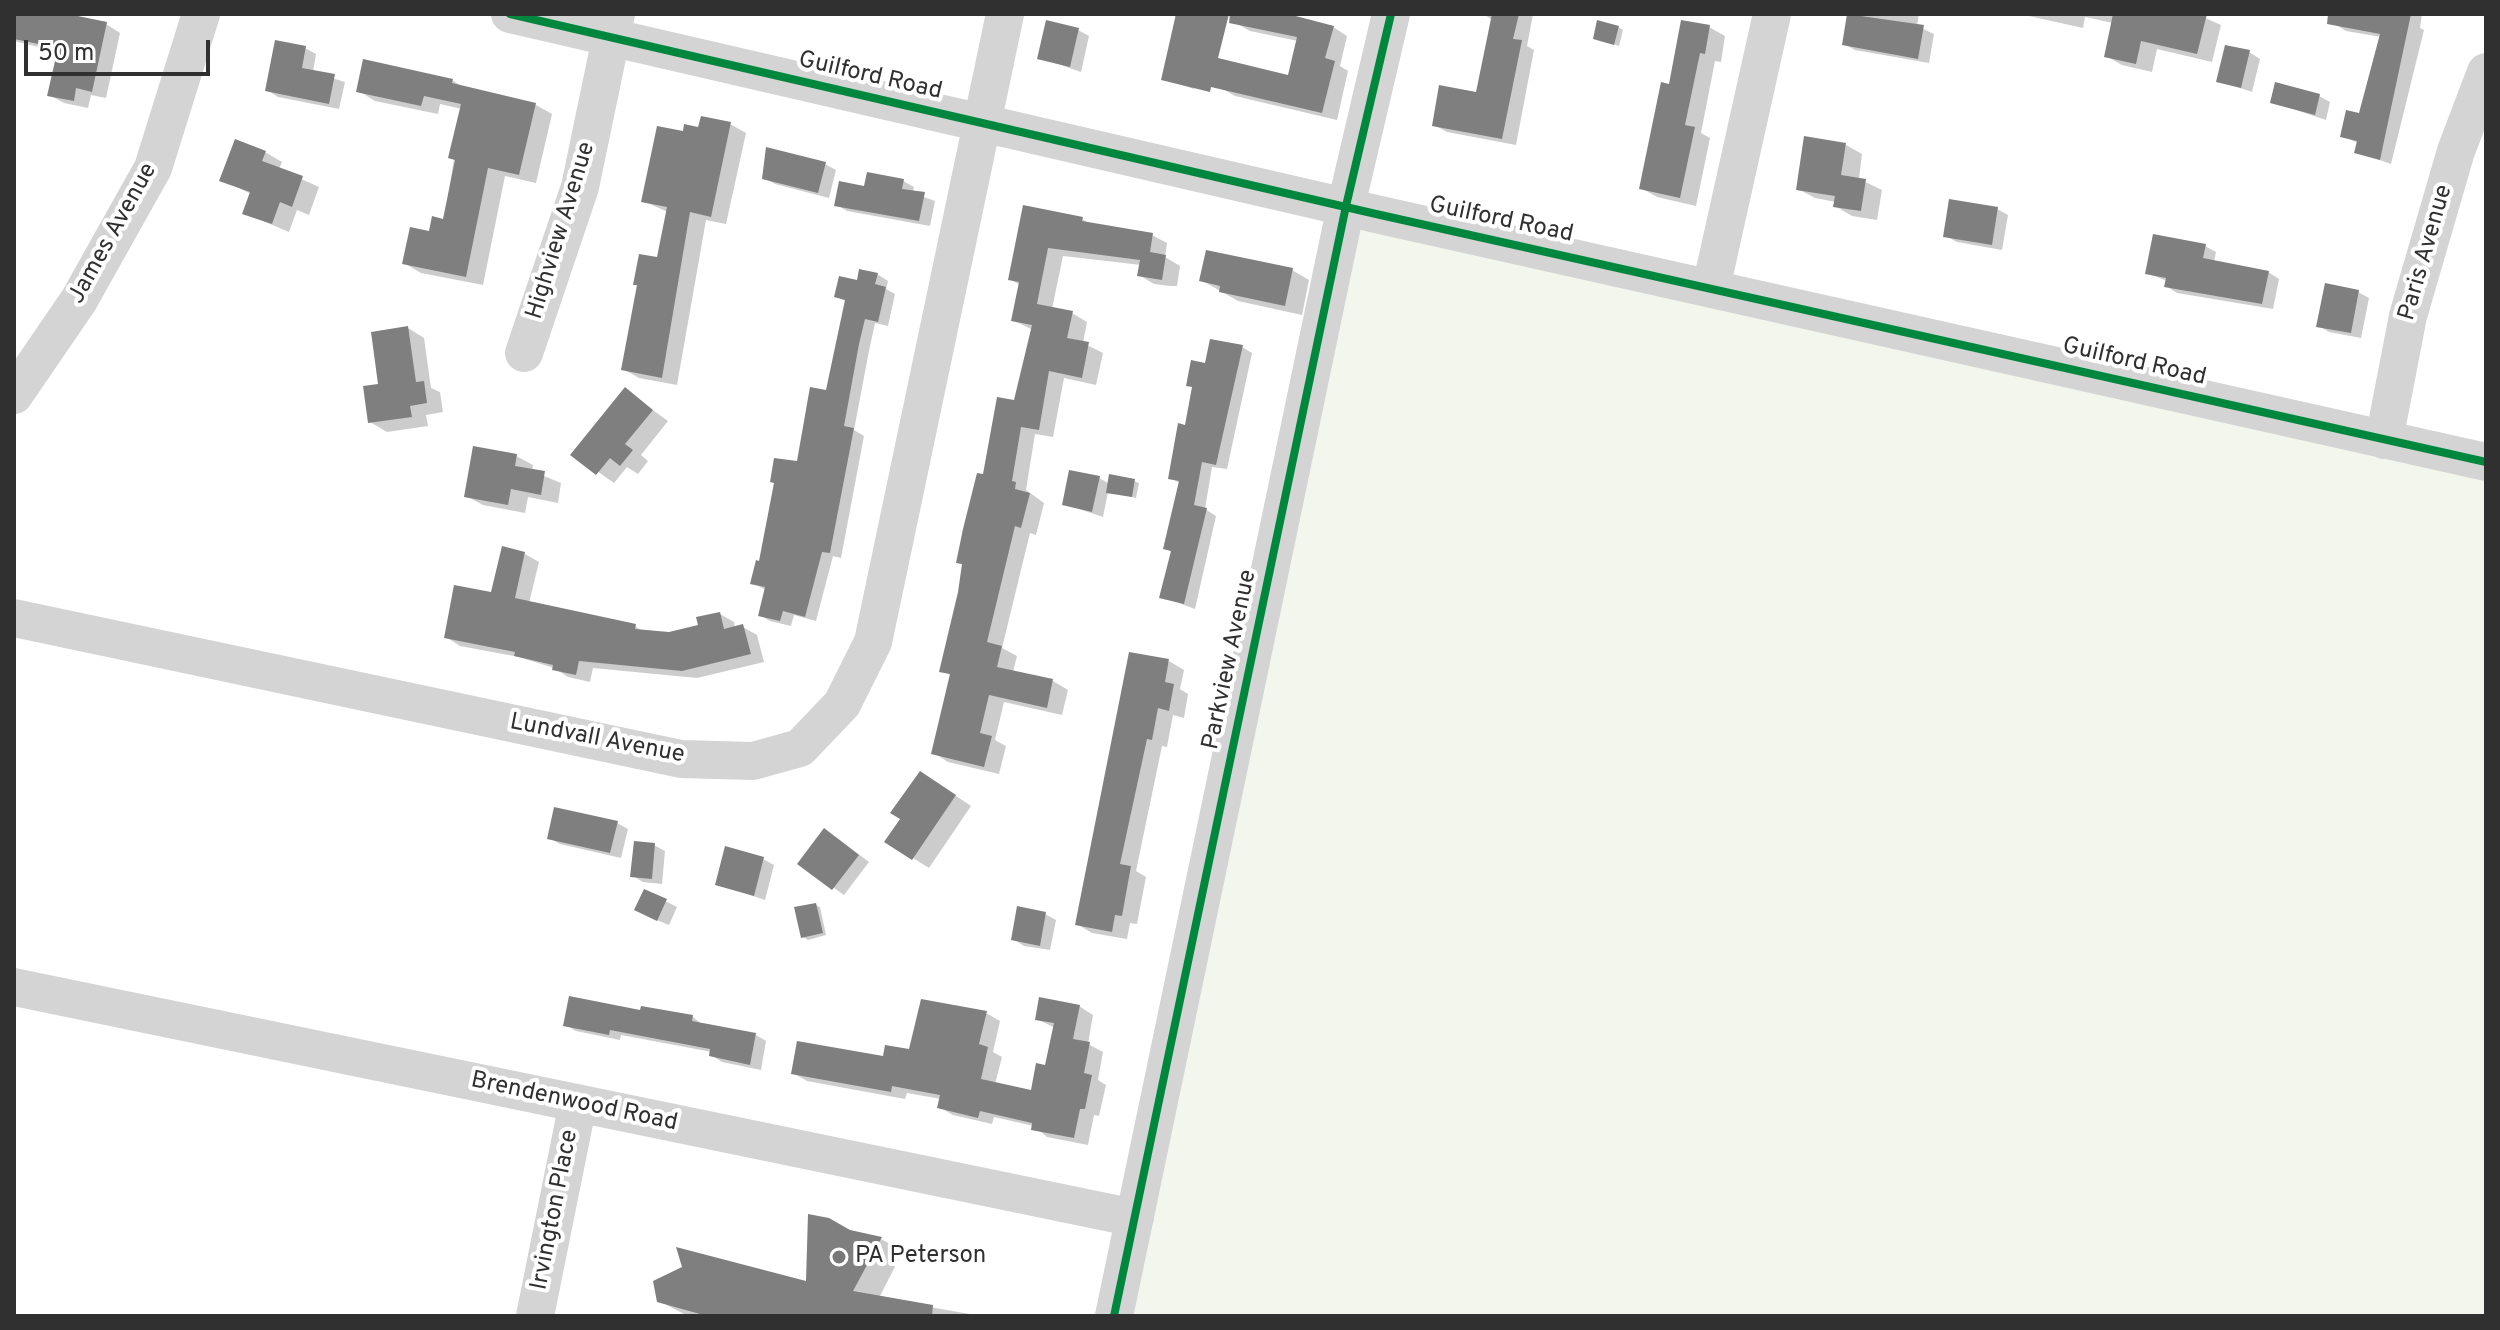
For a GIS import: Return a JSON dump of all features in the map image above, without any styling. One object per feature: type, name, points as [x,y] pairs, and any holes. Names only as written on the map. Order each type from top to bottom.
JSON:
[{"type":"street","name":"James Avenue","points":[[14,395],[79,300],[153,168],[201,14]]},
{"type":"street","name":"Guilford Road","points":[[510,14],[614,25],[983,124],[2486,462]]},
{"type":"street","name":"Lundvall Avenue","points":[[14,618],[681,759],[753,761],[800,748],[842,704],[873,642],[1005,14]]},
{"type":"street","name":"Parkview Avenue","points":[[1114,1316],[1346,206],[1391,14]]},
{"type":"street","points":[[1711,288],[1772,14]]},
{"type":"street","name":"Highview Avenue","points":[[524,353],[580,187],[614,25]]},
{"type":"street","name":"Paris Avenue","points":[[2384,440],[2408,316],[2456,151],[2486,72]]},
{"type":"street","name":"Brendenwood Road","points":[[14,987],[1135,1218]]},
{"type":"street","name":"Irvington Place","points":[[535,1316],[578,1103]]},
{"type":"shaded area","points":[[1349,225],[2486,478],[2486,1316],[1130,1316]]},
{"type":"building","points":[[14,14],[68,14],[107,22],[92,92],[76,88],[74,101],[47,96],[58,48],[14,39]]},
{"type":"building","points":[[1176,14],[1229,14],[1218,58],[1288,75],[1297,37],[1229,23],[1230,14],[1288,14],[1334,26],[1325,58],[1335,61],[1322,113],[1211,87],[1210,92],[1161,80]]},
{"type":"building","points":[[1492,14],[1519,14],[1513,39],[1522,40],[1502,139],[1432,126],[1439,85],[1476,92]]},
{"type":"building","points":[[1847,14],[1924,25],[1918,59],[1842,45]]},
{"type":"building","points":[[2113,14],[2207,14],[2197,54],[2141,41],[2136,64],[2104,57]]},
{"type":"building","points":[[2328,14],[2411,14],[2380,160],[2354,153],[2357,141],[2340,137],[2346,110],[2359,113],[2380,34],[2327,24]]},
{"type":"building","points":[[1046,20],[1079,28],[1070,67],[1037,59]]},
{"type":"building","points":[[1597,20],[1619,26],[1614,45],[1593,39]]},
{"type":"building","points":[[1681,20],[1710,25],[1705,54],[1700,53],[1685,125],[1695,127],[1680,198],[1639,189],[1661,82],[1669,84]]},
{"type":"building","points":[[275,40],[306,46],[302,68],[335,74],[329,104],[265,91]]},
{"type":"building","points":[[2225,45],[2250,50],[2241,88],[2216,82]]},
{"type":"building","points":[[363,59],[453,79],[452,83],[536,103],[519,175],[488,168],[466,277],[402,264],[410,227],[429,231],[432,216],[443,219],[455,160],[448,158],[461,104],[424,96],[421,106],[356,92]]},
{"type":"building","points":[[2275,82],[2320,94],[2315,115],[2270,103]]},
{"type":"building","points":[[701,116],[731,122],[711,217],[690,212],[662,378],[621,370],[637,285],[633,285],[639,254],[657,257],[667,207],[641,202],[657,126],[683,131],[684,124],[698,127]]},
{"type":"building","points":[[1804,136],[1846,143],[1841,175],[1866,179],[1861,211],[1833,207],[1835,196],[1796,190]]},
{"type":"building","points":[[235,139],[266,151],[262,161],[303,176],[292,207],[280,202],[272,224],[242,214],[250,192],[219,181]]},
{"type":"building","points":[[766,147],[826,162],[818,193],[762,179]]},
{"type":"building","points":[[867,172],[904,179],[902,189],[925,192],[919,221],[834,206],[839,181],[864,186]]},
{"type":"building","points":[[1949,199],[1998,207],[1992,245],[1943,237]]},
{"type":"building","points":[[1023,205],[1083,217],[1082,221],[1153,233],[1150,252],[1166,255],[1162,280],[1137,276],[1140,260],[1048,248],[1037,304],[1073,311],[1067,338],[1089,342],[1082,378],[1049,371],[1039,430],[1021,427],[1012,481],[1016,482],[1015,489],[1030,493],[1021,528],[1015,526],[987,642],[1002,646],[997,667],[1053,679],[1047,708],[989,695],[980,733],[992,736],[984,767],[931,754],[950,674],[939,672],[958,592],[962,564],[956,563],[963,529],[977,473],[983,474],[997,397],[1014,400],[1032,325],[1011,321],[1019,282],[1008,280]]},
{"type":"building","points":[[2153,234],[2206,244],[2203,258],[2269,271],[2262,304],[2164,287],[2166,278],[2145,274]]},
{"type":"building","points":[[1206,250],[1293,268],[1285,306],[1219,292],[1220,286],[1199,281]]},
{"type":"building","points":[[859,269],[878,273],[875,284],[886,287],[878,322],[865,319],[859,344],[844,426],[854,428],[830,553],[822,552],[805,617],[783,611],[780,621],[758,616],[765,587],[750,584],[756,560],[759,561],[774,483],[770,482],[774,458],[797,461],[810,387],[826,390],[845,300],[834,297],[839,276],[857,280]]},
{"type":"building","points":[[2325,283],[2359,290],[2351,333],[2316,327]]},
{"type":"building","points":[[408,326],[416,382],[424,381],[427,403],[410,406],[412,417],[368,423],[363,386],[378,384],[371,332]]},
{"type":"building","points":[[1210,339],[1243,345],[1216,465],[1202,462],[1194,505],[1207,508],[1184,604],[1159,598],[1171,551],[1163,549],[1179,481],[1168,479],[1178,423],[1185,425],[1192,387],[1186,386],[1191,360],[1205,363]]},
{"type":"building","points":[[625,387],[653,410],[625,444],[633,450],[620,466],[610,458],[596,475],[570,455]]},
{"type":"building","points":[[473,446],[517,454],[515,466],[545,471],[541,495],[511,489],[508,505],[464,497]]},
{"type":"building","points":[[1069,470],[1100,476],[1092,512],[1062,505]]},
{"type":"building","points":[[1109,474],[1135,479],[1132,497],[1106,493]]},
{"type":"building","points":[[502,546],[525,552],[515,598],[636,624],[635,629],[669,632],[698,625],[696,617],[720,612],[724,629],[743,624],[751,654],[682,671],[579,661],[576,675],[552,670],[553,665],[514,656],[515,652],[444,638],[454,585],[491,592]]},
{"type":"building","points":[[1129,652],[1169,659],[1165,682],[1174,684],[1169,711],[1158,708],[1152,740],[1147,739],[1120,864],[1131,866],[1122,916],[1115,915],[1112,932],[1075,925]]},
{"type":"building","points":[[920,771],[956,795],[912,860],[884,842],[900,819],[890,813]]},
{"type":"building","points":[[554,807],[618,821],[610,853],[547,839]]},
{"type":"building","points":[[824,828],[859,855],[832,890],[797,864]]},
{"type":"building","points":[[634,841],[655,843],[652,879],[630,877]]},
{"type":"building","points":[[725,846],[764,857],[754,896],[715,885]]},
{"type":"building","points":[[644,889],[667,899],[657,921],[634,910]]},
{"type":"building","points":[[816,903],[823,933],[801,938],[794,907]]},
{"type":"building","points":[[1017,906],[1046,912],[1040,946],[1011,940]]},
{"type":"building","points":[[569,996],[640,1010],[641,1006],[693,1015],[692,1021],[756,1033],[750,1065],[709,1056],[710,1049],[610,1030],[609,1035],[563,1026]]},
{"type":"building","points":[[1039,997],[1080,1005],[1073,1039],[1090,1042],[1084,1073],[1092,1075],[1085,1109],[1080,1109],[1074,1138],[1031,1130],[1032,1123],[980,1111],[978,1118],[937,1108],[940,1095],[892,1086],[891,1092],[791,1074],[797,1041],[883,1056],[885,1045],[909,1049],[921,999],[987,1011],[979,1044],[988,1047],[981,1079],[1031,1090],[1036,1063],[1045,1065],[1054,1023],[1035,1020]]},
{"type":"building","name":"PA Peterson","points":[[808,1214],[829,1218],[850,1230],[882,1237],[853,1291],[933,1305],[932,1316],[707,1316],[657,1302],[653,1281],[682,1267],[676,1247],[806,1281]]},
{"type":"cycle path","points":[[510,14],[1376,214],[2486,462]]},
{"type":"cycle path","points":[[1114,1316],[1346,206],[1391,14]]},
{"type":"place","name":"PA Peterson","points":[[839,1257]]}]
